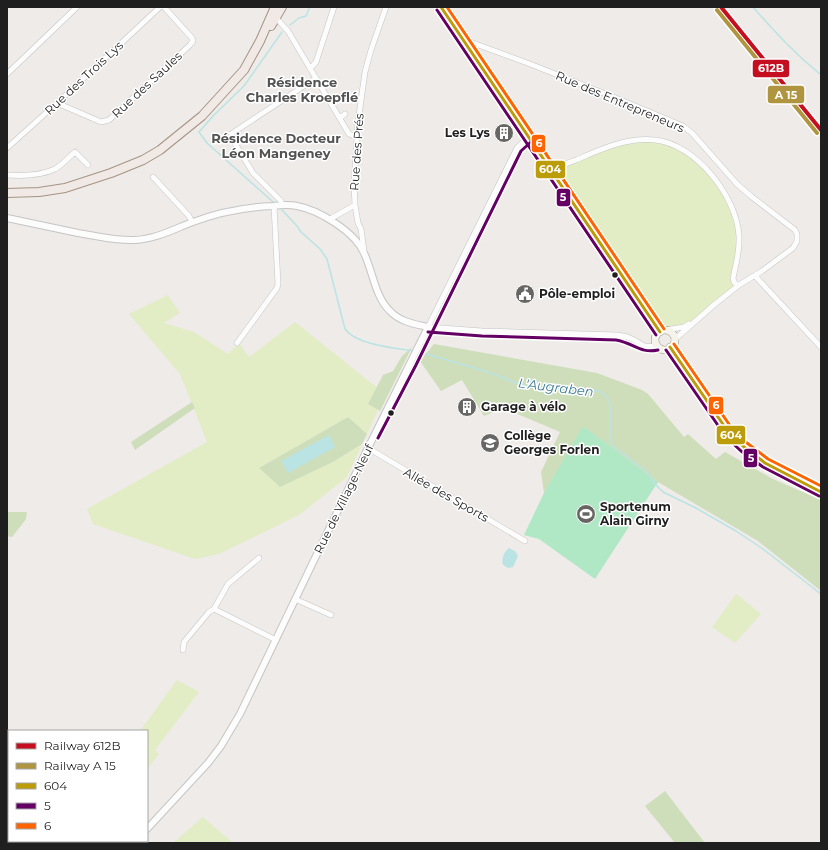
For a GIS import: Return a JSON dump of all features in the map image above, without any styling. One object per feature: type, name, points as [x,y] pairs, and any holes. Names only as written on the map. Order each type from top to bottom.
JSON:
[{"type":"main road","points":[[7,193],[39,192],[65,188],[111,173],[143,160],[160,150],[202,116],[244,70],[260,41],[273,11],[282,7]]},
{"type":"main road","points":[[441,7],[551,171],[662,331]]},
{"type":"main road","points":[[662,331],[671,332],[674,340],[670,347],[663,349],[657,345],[656,336],[662,331]]},
{"type":"main road","points":[[670,347],[729,433],[744,448],[765,463],[821,492]]},
{"type":"street","points":[[7,74],[77,7]]},
{"type":"street","name":"Rue des Trois Lys","points":[[7,148],[160,7]]},
{"type":"street","name":"Rue des Saules","points":[[57,103],[100,122],[106,122],[193,41],[164,7]]},
{"type":"street","points":[[310,69],[316,62],[334,7]]},
{"type":"street","name":"Rue des Prés","points":[[364,252],[361,229],[358,223],[355,205],[354,184],[357,137],[365,72],[386,7]]},
{"type":"street","points":[[273,11],[288,31],[349,134],[357,137]]},
{"type":"street","name":"Rue des Entrepreneurs","points":[[462,39],[616,98],[688,130],[737,184],[792,227],[797,234],[797,241],[793,248],[755,276],[738,286],[674,340]]},
{"type":"street","points":[[282,205],[281,201],[253,173],[231,137],[231,134],[316,78]]},
{"type":"street","points":[[340,118],[345,114]]},
{"type":"street","name":"Rue de Village-Neuf","points":[[148,828],[208,763],[221,746],[240,714],[368,448],[414,359],[428,327],[517,148],[528,137]]},
{"type":"street","points":[[551,171],[616,144],[630,141],[662,141],[685,151],[717,181],[729,201],[737,221],[740,249],[733,278],[734,282],[738,286]]},
{"type":"street","points":[[7,176],[48,171],[60,165],[75,152],[88,165]]},
{"type":"street","points":[[153,177],[189,216],[192,222]]},
{"type":"street","points":[[7,218],[100,237],[135,240],[154,237],[210,215],[227,211],[253,207],[282,205],[297,206],[313,211],[330,219],[356,240],[364,252],[380,297],[387,308],[400,319],[428,327],[482,332],[617,335],[631,338],[641,346],[648,347],[657,345]]},
{"type":"street","name":"Rue des Prés","points":[[330,219],[355,205]]},
{"type":"street","points":[[237,343],[277,288],[274,206]]},
{"type":"street","points":[[356,240],[361,229]]},
{"type":"street","points":[[755,276],[821,347]]},
{"type":"street","name":"Rue des Entrepreneurs","points":[[662,331],[684,327],[695,321]]},
{"type":"street","name":"Allée des Sports","points":[[368,448],[525,541]]},
{"type":"street","points":[[183,650],[184,642],[209,612],[214,609],[228,584],[259,558]]},
{"type":"street","points":[[295,599],[331,615]]},
{"type":"street","points":[[214,609],[276,640]]},
{"type":"green space","points":[[642,139],[677,147],[703,166],[729,201],[739,236],[733,278],[738,286],[709,310],[684,327],[662,327],[555,169],[616,144]]},
{"type":"green space","points":[[168,295],[180,313],[164,323],[194,332],[228,354],[239,343],[249,357],[295,322],[385,394],[367,434],[348,417],[259,468],[280,487],[333,462],[362,444],[347,477],[299,515],[219,554],[195,559],[93,524],[87,509],[207,442],[180,374],[129,314]]},
{"type":"green space","points":[[434,344],[597,373],[642,390],[648,394],[684,437],[688,434],[716,459],[725,452],[773,479],[821,500],[821,591],[758,541],[658,482],[584,427],[544,493],[541,472],[560,432],[503,408],[484,416],[462,380],[441,391],[420,361]]},
{"type":"green space","points":[[412,347],[380,411],[368,404],[383,375],[393,371],[402,356]]},
{"type":"green space","points":[[192,402],[195,408],[135,450],[131,442]]},
{"type":"green space","points":[[348,417],[367,434],[362,444],[333,462],[280,487],[259,468]]},
{"type":"green space","name":"Sportenum Alain Girny","points":[[583,426],[658,482],[595,579],[539,539],[524,535],[544,493]]},
{"type":"green space","points":[[7,512],[27,512],[26,519],[12,537],[7,536]]},
{"type":"green space","points":[[736,594],[761,614],[735,643],[712,627]]},
{"type":"green space","points":[[177,680],[199,692],[155,750],[159,754],[148,768],[148,730],[141,730]]},
{"type":"green space","points":[[7,787],[8,842],[87,842],[86,843],[7,843]]},
{"type":"green space","points":[[665,791],[705,843],[675,843],[645,806]]},
{"type":"green space","points":[[203,817],[233,843],[173,843]]},
{"type":"water","points":[[329,435],[335,447],[288,473],[281,461]]},
{"type":"water","points":[[509,548],[515,551],[518,556],[513,567],[508,568],[503,565],[502,560],[504,554]]},
{"type":"waterway","name":"L'Augraben","points":[[290,25],[299,18],[306,16],[310,7]]},
{"type":"waterway","points":[[753,7],[802,59],[821,75]]},
{"type":"waterway","name":"L'Augraben","points":[[273,202],[207,143],[199,132],[244,86],[282,32]]},
{"type":"waterway","name":"L'Augraben","points":[[282,210],[301,232],[320,249],[327,259],[345,329],[358,339],[367,342],[387,347],[415,351]]},
{"type":"waterway","name":"L'Augraben","points":[[419,352],[485,371],[524,386],[580,391],[599,391],[606,396],[610,403],[610,439],[612,445],[647,472],[654,483],[663,492],[694,507],[736,531],[763,549],[821,594]]},
{"type":"rail line","name":"612B","points":[[721,7],[821,130]]},
{"type":"transit line","name":"604","points":[[441,7],[660,332]]},
{"type":"transit line","name":"6","points":[[447,7],[664,329]]},
{"type":"transit line","name":"5","points":[[437,10],[656,335]]},
{"type":"transit line","points":[[717,10],[817,133]]},
{"type":"transit line","name":"5","points":[[378,438],[416,365],[521,151],[532,141]]},
{"type":"transit line","name":"5","points":[[428,332],[482,336],[616,340],[646,351],[658,350]]},
{"type":"transit line","name":"6","points":[[674,344],[733,430],[768,459],[821,486]]},
{"type":"transit line","name":"604","points":[[670,347],[729,433],[765,463],[821,492]]},
{"type":"transit line","name":"5","points":[[666,350],[726,437],[741,451],[763,467],[819,496]]},
{"type":"place","name":"Les Lys","points":[[504,133]]},
{"type":"place","name":"Pôle-emploi","points":[[525,294]]},
{"type":"place","name":"Garage à vélo","points":[[467,407]]},
{"type":"place","name":"Collège Georges Forlen","points":[[490,443]]},
{"type":"place","name":"Sportenum Alain Girny","points":[[586,514]]},
{"type":"district","name":"Résidence Charles Kroepflé","points":[[302,90]]},
{"type":"district","name":"Résidence Docteur Léon Mangeney","points":[[276,146]]}]
